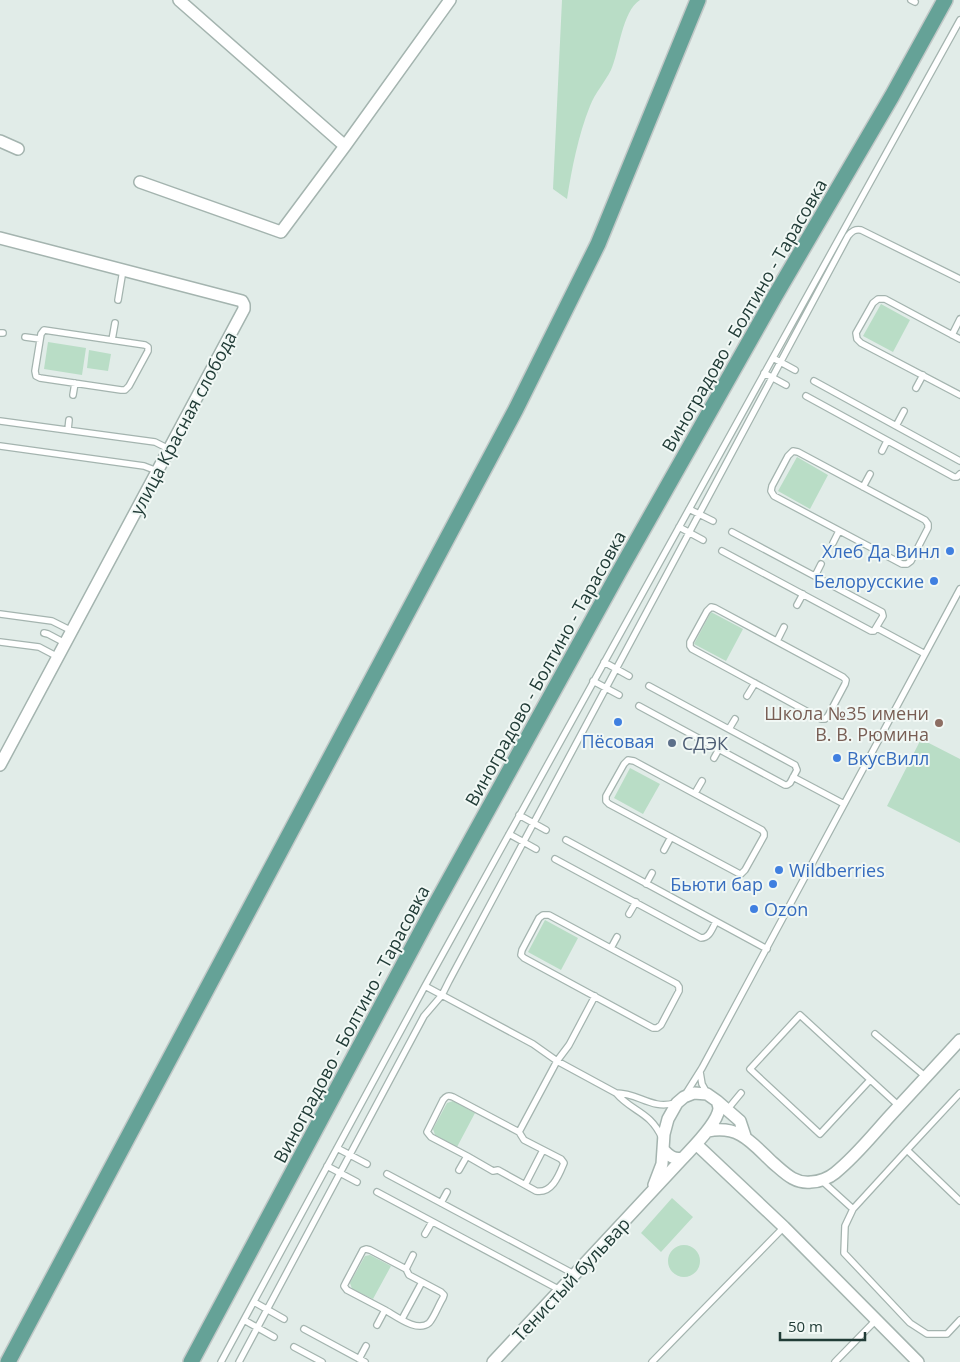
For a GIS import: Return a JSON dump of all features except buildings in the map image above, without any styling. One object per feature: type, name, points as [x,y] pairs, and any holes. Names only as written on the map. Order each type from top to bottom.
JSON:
[{"type":"main road","points":[[8,1362],[516,409],[598,244],[698,0]]},
{"type":"main road","name":"Виноградово - Болтино - Тарасовка","points":[[191,1362],[432,911],[614,581],[775,296],[946,0]]},
{"type":"street","points":[[179,0],[345,146]]},
{"type":"street","points":[[140,182],[281,232],[450,0]]},
{"type":"street","points":[[0,141],[18,149]]},
{"type":"street","name":"улица Красная слобода","points":[[0,240],[242,301],[244,305],[244,309],[0,765]]},
{"type":"street","points":[[708,1131],[729,1130],[745,1136],[787,1175],[798,1182],[821,1180],[834,1174],[856,1154],[960,1040]]},
{"type":"street","points":[[681,1100],[694,1092],[707,1094],[740,1122],[745,1136]]},
{"type":"street","name":"Тенистый бульвар","points":[[648,1195],[659,1175],[662,1164],[664,1134],[668,1119],[681,1100]]},
{"type":"street","name":"Тенистый бульвар","points":[[493,1362],[708,1131],[719,1109],[717,1101]]},
{"type":"street","points":[[696,1144],[784,1227],[918,1362]]},
{"type":"street","points":[[663,1146],[672,1157],[683,1158]]},
{"type":"lane","points":[[221,1362],[519,815],[960,20]]},
{"type":"lane","points":[[239,1362],[424,1016],[442,995],[848,236],[852,232],[862,230],[960,280]]},
{"type":"lane","points":[[118,300],[123,270]]},
{"type":"lane","points":[[960,339],[885,299],[878,299],[873,303],[856,333],[857,339],[861,342],[960,396]]},
{"type":"lane","points":[[952,335],[960,319]]},
{"type":"lane","points":[[112,340],[115,323]]},
{"type":"lane","points":[[44,330],[112,340],[145,344],[148,347],[148,351],[125,390],[36,376],[35,371],[40,339],[44,330]]},
{"type":"lane","points":[[24,336],[40,339]]},
{"type":"lane","points":[[773,358],[794,370]]},
{"type":"lane","points":[[764,373],[786,385]]},
{"type":"lane","points":[[916,388],[922,375]]},
{"type":"lane","points":[[814,381],[960,461]]},
{"type":"lane","points":[[73,395],[75,383]]},
{"type":"lane","points":[[806,396],[954,477],[960,474]]},
{"type":"lane","points":[[896,426],[904,410]]},
{"type":"lane","points":[[68,430],[69,420]]},
{"type":"lane","points":[[0,421],[155,442],[169,449]]},
{"type":"lane","points":[[882,451],[888,440]]},
{"type":"lane","points":[[0,446],[144,466],[157,472]]},
{"type":"lane","points":[[793,452],[798,452],[863,487],[926,520],[928,528],[911,561],[902,564],[774,496],[771,491],[788,456],[793,452]]},
{"type":"lane","points":[[863,487],[870,474]]},
{"type":"lane","points":[[689,509],[713,521]]},
{"type":"lane","points":[[679,527],[703,540]]},
{"type":"lane","points":[[833,542],[839,530]]},
{"type":"lane","points":[[722,551],[871,631],[874,632],[877,628],[883,616],[882,612],[732,532]]},
{"type":"lane","points":[[814,576],[821,564]]},
{"type":"lane","points":[[616,1093],[626,1093],[657,1105],[667,1106],[681,1100],[700,1072],[960,589]]},
{"type":"lane","points":[[797,605],[802,594]]},
{"type":"lane","points":[[711,608],[715,608],[777,641],[846,680],[828,716],[821,719],[755,683],[692,649],[690,646],[690,642],[707,611],[711,608]]},
{"type":"lane","points":[[0,614],[52,621],[72,631]]},
{"type":"lane","points":[[777,641],[784,628]]},
{"type":"lane","points":[[877,628],[925,654]]},
{"type":"lane","points":[[44,634],[48,634],[65,644]]},
{"type":"lane","points":[[0,642],[39,647],[58,657]]},
{"type":"lane","points":[[604,662],[630,676]]},
{"type":"lane","points":[[594,681],[619,695]]},
{"type":"lane","points":[[747,696],[755,683]]},
{"type":"lane","points":[[639,706],[785,785],[790,783],[797,770],[795,765],[649,686]]},
{"type":"lane","points":[[729,730],[735,719]]},
{"type":"lane","points":[[714,758],[719,749]]},
{"type":"lane","points":[[628,760],[634,760],[764,832],[764,836],[746,870],[741,874],[671,837],[606,801],[606,796],[628,760]]},
{"type":"lane","points":[[793,776],[844,804]]},
{"type":"lane","points":[[694,794],[702,781]]},
{"type":"lane","points":[[519,815],[546,830]]},
{"type":"lane","points":[[509,834],[536,849]]},
{"type":"lane","points":[[664,850],[671,837]]},
{"type":"lane","points":[[566,840],[766,949]]},
{"type":"lane","points":[[556,859],[701,938],[708,936],[716,922]]},
{"type":"lane","points":[[646,884],[652,873]]},
{"type":"lane","points":[[629,914],[636,902]]},
{"type":"lane","points":[[543,914],[549,915],[611,948],[677,984],[679,987],[661,1025],[657,1028],[653,1028],[521,955],[539,918],[543,914]]},
{"type":"lane","points":[[611,948],[617,937]]},
{"type":"lane","points":[[425,986],[533,1044],[557,1062],[616,1093],[622,1100],[650,1119],[658,1129],[663,1146]]},
{"type":"lane","points":[[519,1132],[595,996]]},
{"type":"lane","points":[[870,1080],[820,1134],[750,1069],[800,1015],[899,1106]]},
{"type":"lane","points":[[875,1034],[926,1077]]},
{"type":"lane","points":[[700,1072],[702,1084],[707,1094]]},
{"type":"lane","points":[[727,1110],[742,1093]]},
{"type":"lane","points":[[960,1093],[853,1208],[845,1226],[844,1253],[910,1324],[927,1334],[947,1334],[960,1320]]},
{"type":"lane","points":[[449,1096],[453,1096],[519,1132],[524,1140],[561,1159],[564,1163],[550,1188],[536,1191],[498,1170],[493,1171],[431,1137],[427,1132],[446,1097],[449,1096]]},
{"type":"lane","points":[[337,1148],[367,1164]]},
{"type":"lane","points":[[524,1184],[543,1150]]},
{"type":"lane","points":[[907,1150],[960,1201]]},
{"type":"lane","points":[[459,1170],[466,1156]]},
{"type":"lane","points":[[327,1166],[357,1182]]},
{"type":"lane","points":[[387,1174],[574,1274]]},
{"type":"lane","points":[[821,1180],[853,1208]]},
{"type":"lane","points":[[377,1192],[560,1290]]},
{"type":"lane","points":[[441,1203],[447,1192]]},
{"type":"lane","points":[[425,1234],[432,1222]]},
{"type":"lane","points":[[652,1362],[784,1227]]},
{"type":"lane","points":[[366,1249],[406,1269],[409,1275],[444,1296],[430,1322],[426,1324],[417,1326],[348,1290],[344,1286],[361,1253],[366,1249]]},
{"type":"lane","points":[[406,1269],[413,1255]]},
{"type":"lane","points":[[402,1319],[422,1282]]},
{"type":"lane","points":[[254,1302],[284,1318]]},
{"type":"lane","points":[[377,1325],[385,1310]]},
{"type":"lane","points":[[244,1320],[274,1337]]},
{"type":"lane","points":[[835,1362],[876,1320]]},
{"type":"lane","points":[[304,1329],[366,1362]]},
{"type":"lane","points":[[359,1359],[366,1346]]},
{"type":"lane","points":[[294,1347],[322,1362]]},
{"type":"green space","points":[[562,0],[640,0],[629,13],[614,63],[590,106],[576,152],[567,199],[553,189]]},
{"type":"green space","points":[[881,304],[910,320],[893,352],[863,336]]},
{"type":"green space","points":[[48,342],[86,348],[82,375],[44,369]]},
{"type":"green space","points":[[89,350],[111,354],[108,371],[87,368]]},
{"type":"green space","points":[[797,457],[828,475],[810,509],[778,491]]},
{"type":"green space","points":[[711,612],[743,629],[726,661],[694,644]]},
{"type":"green space","points":[[921,739],[960,759],[960,843],[887,806]]},
{"type":"green space","points":[[630,768],[660,784],[643,814],[614,798]]},
{"type":"green space","points":[[545,920],[578,938],[561,970],[528,952]]},
{"type":"green space","points":[[453,1101],[475,1113],[457,1147],[435,1135],[433,1129],[447,1103]]},
{"type":"green space","points":[[672,1198],[693,1217],[661,1252],[641,1233]]},
{"type":"green space","points":[[684,1245],[695,1250],[700,1261],[695,1272],[684,1277],[673,1272],[668,1261],[673,1250]]},
{"type":"green space","points":[[370,1255],[391,1266],[373,1299],[352,1289],[350,1283],[365,1256]]},
{"type":"place","name":"Хлеб Да Винл","points":[[950,551]]},
{"type":"place","name":"Белорусские","points":[[934,581]]},
{"type":"place","name":"Пёсовая","points":[[618,722]]},
{"type":"place","name":"Школа №35 имени В. В. Рюмина","points":[[939,723]]},
{"type":"place","name":"СДЭК","points":[[672,743]]},
{"type":"place","name":"ВкусВилл","points":[[837,758]]},
{"type":"place","name":"Wildberries","points":[[779,870]]},
{"type":"place","name":"Бьюти бар","points":[[773,884]]},
{"type":"place","name":"Ozon","points":[[754,909]]}]
